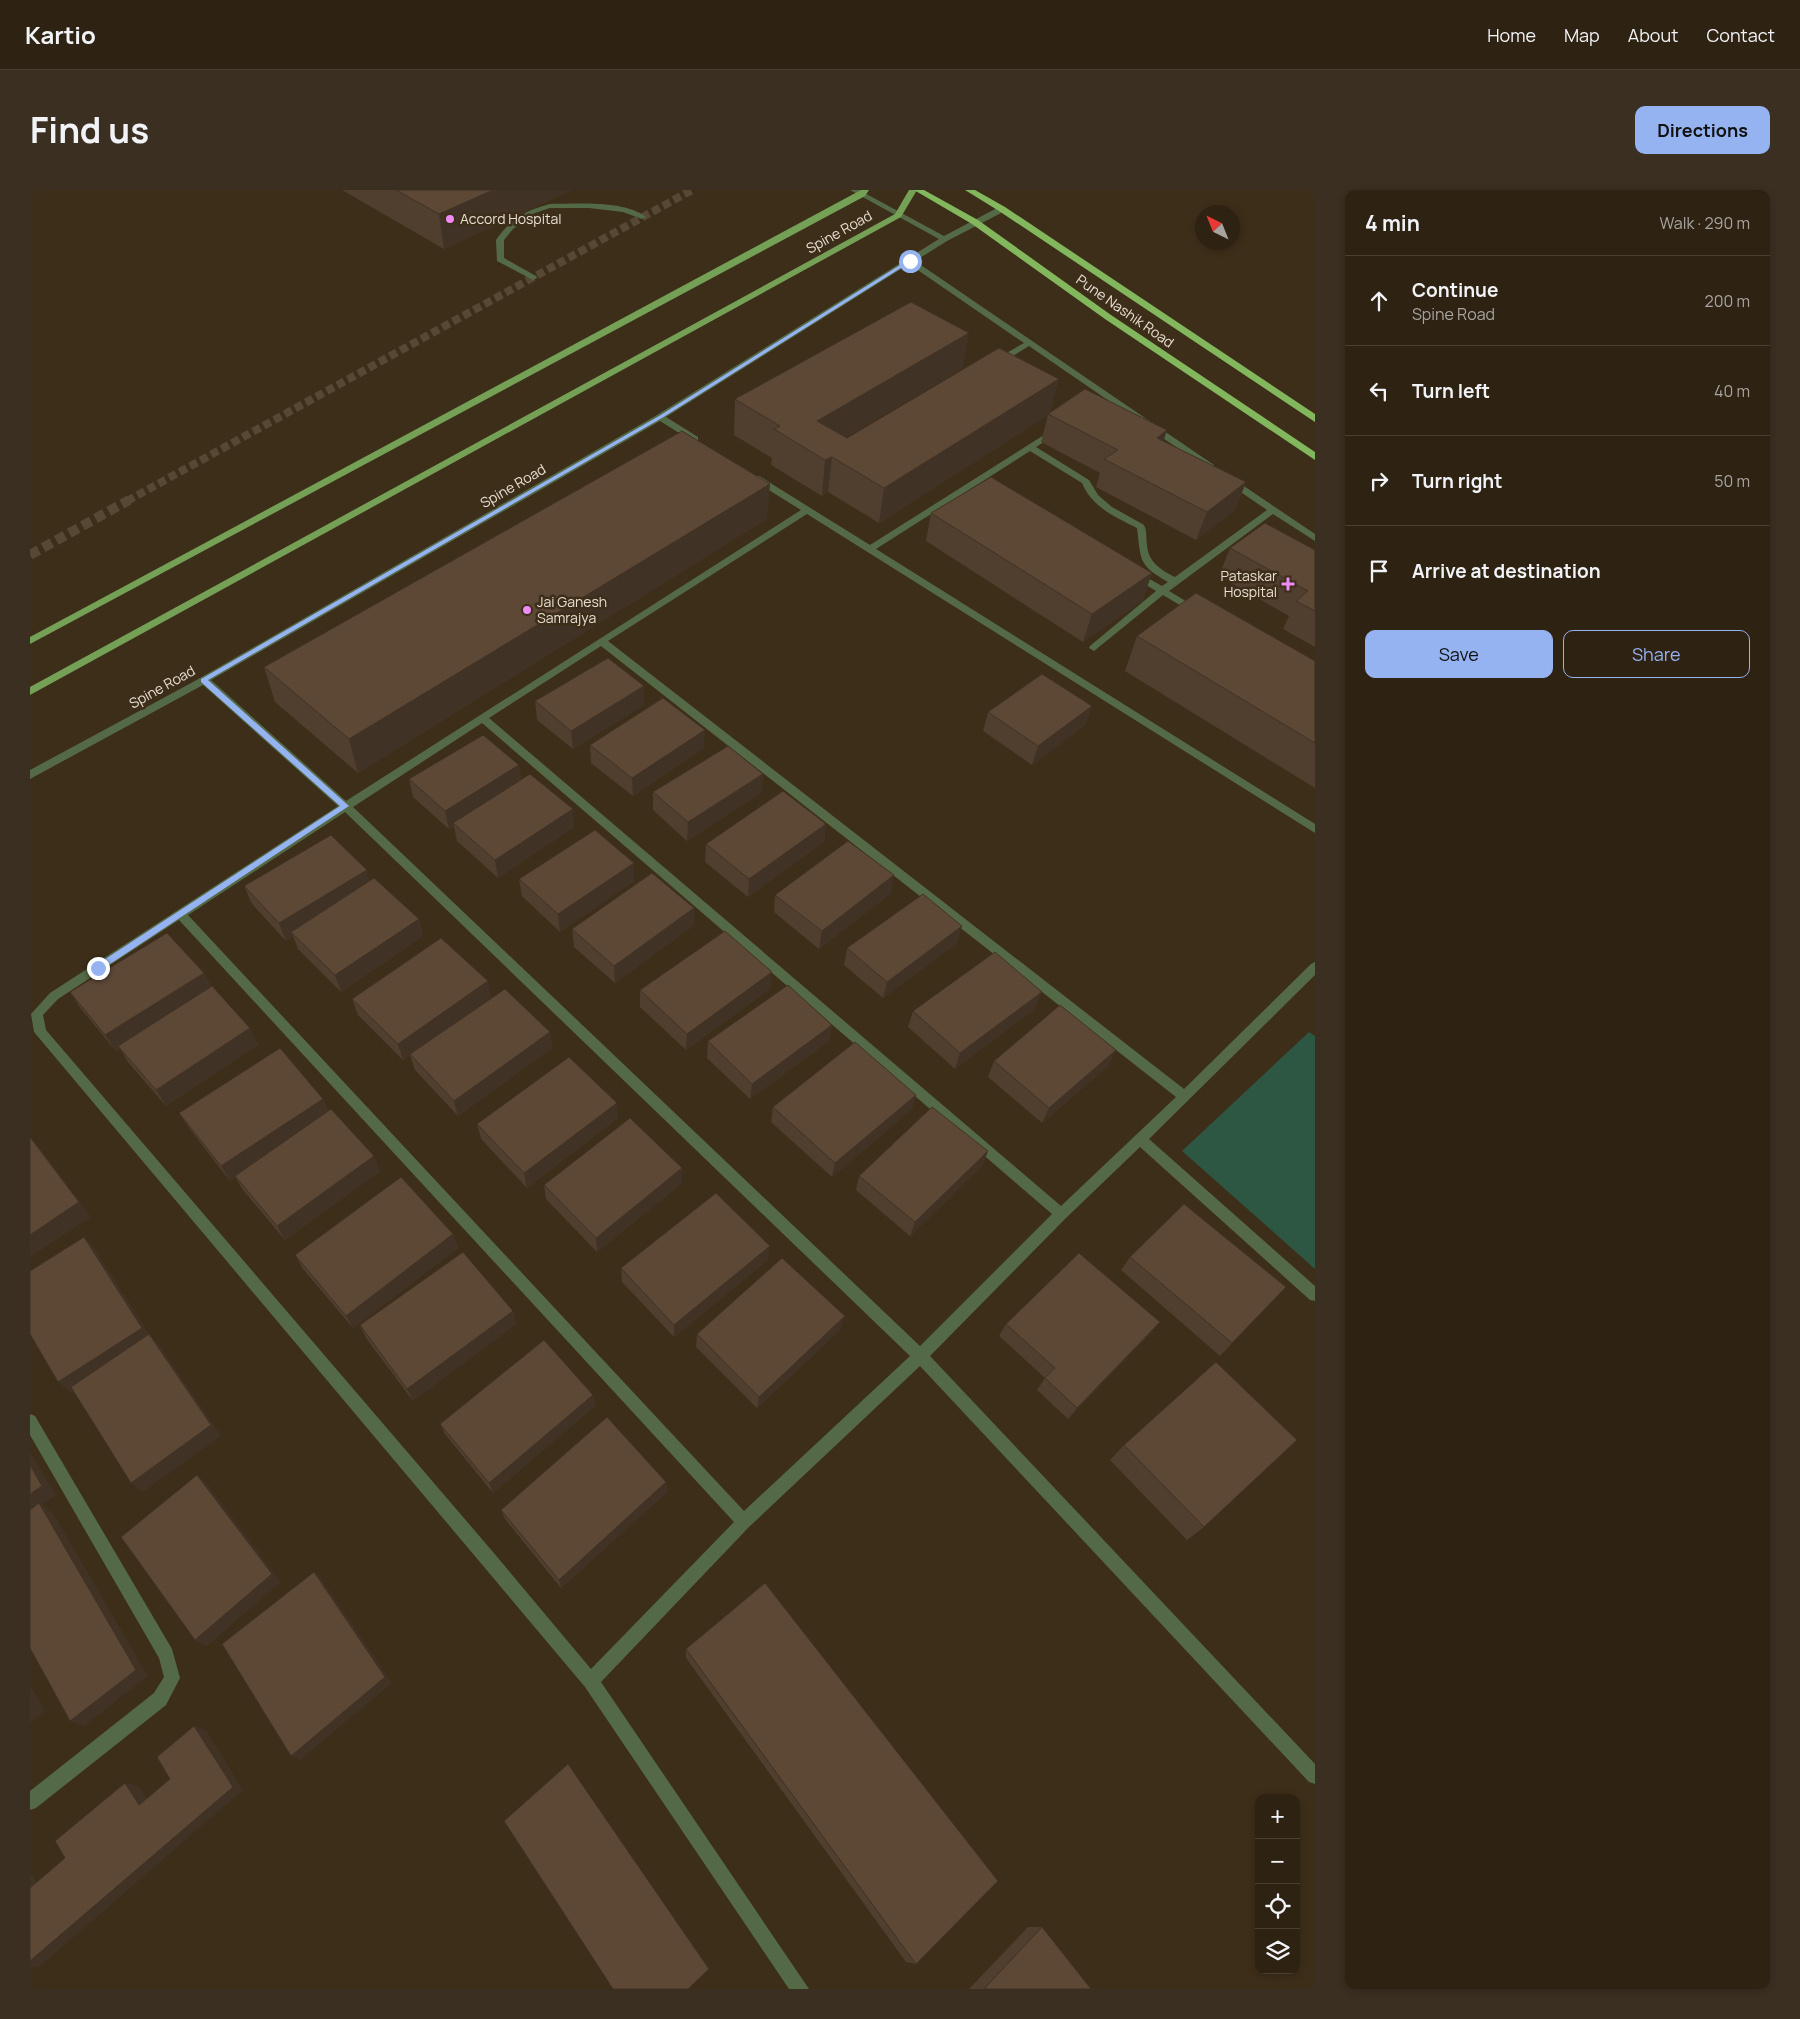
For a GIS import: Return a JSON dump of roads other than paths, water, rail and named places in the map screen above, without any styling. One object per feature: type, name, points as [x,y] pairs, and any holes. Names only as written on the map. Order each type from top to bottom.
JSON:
[{"type":"highway","name":"Pune Nashik Road","points":[[918,190],[975,222],[1108,317],[1315,457]]},
{"type":"highway","name":"Pune Nashik Road","points":[[968,190],[1002,209],[1315,419]]},
{"type":"main road","points":[[898,215],[913,190]]},
{"type":"main road","name":"Spine Road","points":[[30,642],[860,191]]},
{"type":"main road","name":"Spine Road","points":[[30,691],[407,482],[898,215]]},
{"type":"street","points":[[860,191],[898,215],[944,239]]},
{"type":"street","points":[[532,278],[500,259],[500,240],[510,228],[532,211],[550,206],[589,206],[624,210],[642,217]]},
{"type":"street","name":"Spine Road","points":[[30,775],[204,680],[660,417],[944,239],[1002,209]]},
{"type":"street","points":[[910,261],[1029,343],[1105,400],[1215,470]]},
{"type":"street","points":[[986,368],[1029,343]]},
{"type":"street","points":[[660,417],[701,443]]},
{"type":"street","points":[[870,549],[1061,427]]},
{"type":"street","points":[[1030,447],[1086,482],[1089,491],[1105,506],[1141,527],[1143,551],[1149,566],[1176,582]]},
{"type":"street","points":[[750,474],[1315,829]]},
{"type":"street","points":[[1224,476],[1315,538]]},
{"type":"street","points":[[800,1989],[591,1681],[488,1556],[40,1032],[37,1014],[54,996],[600,641],[808,510]]},
{"type":"street","points":[[1094,648],[1162,592],[1273,510]]},
{"type":"street","points":[[1129,572],[1204,616]]},
{"type":"street","points":[[600,641],[1185,1097]]},
{"type":"street","points":[[204,680],[345,806],[920,1356],[1315,1776]]},
{"type":"street","points":[[483,718],[1061,1214]]},
{"type":"street","points":[[181,915],[744,1522]]},
{"type":"street","points":[[591,1681],[744,1522],[920,1356],[1061,1214],[1141,1140],[1315,967]]},
{"type":"street","points":[[1141,1140],[1315,1295]]},
{"type":"street","points":[[30,1421],[166,1654],[172,1678],[160,1698],[30,1802]]},
{"type":"tunnel","points":[[127,501],[692,190]]},
{"type":"tunnel","points":[[30,555],[129,500]]},
{"type":"place","name":"Accord Hospital","points":[[450,219]]},
{"type":"place","name":"Pataskar Hospital","points":[[1288,584]]},
{"type":"place","name":"Jai Ganesh Samrajya","points":[[527,610]]}]
